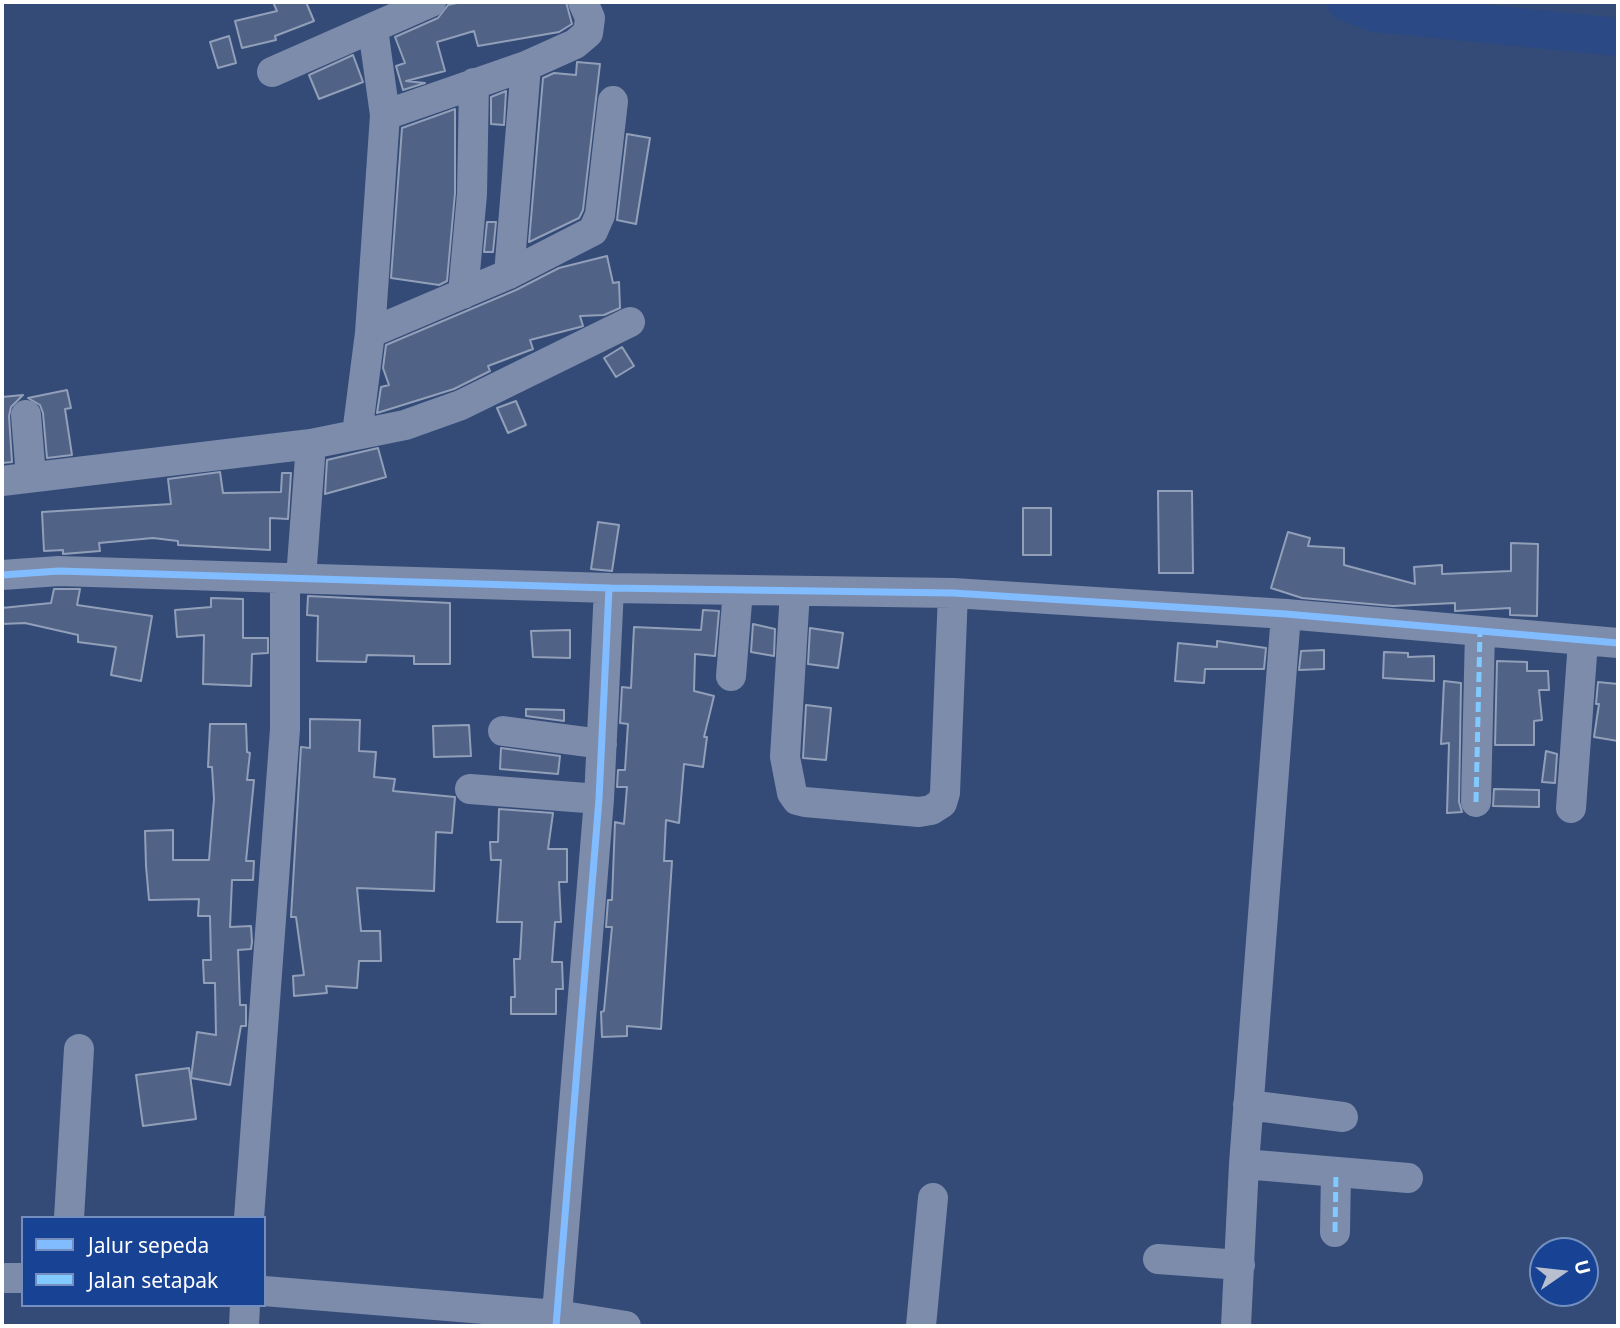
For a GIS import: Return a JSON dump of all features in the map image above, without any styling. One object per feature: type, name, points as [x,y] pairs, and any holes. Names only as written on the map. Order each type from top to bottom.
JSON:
[{"type":"street","points":[[272,72],[431,2]]},
{"type":"street","points":[[385,115],[526,66],[575,44],[588,33],[590,18],[583,2]]},
{"type":"street","points":[[357,435],[370,332],[385,115],[373,29]]},
{"type":"street","points":[[509,274],[526,66]]},
{"type":"street","points":[[463,293],[472,194],[474,82]]},
{"type":"street","points":[[370,332],[509,274],[593,231],[600,215],[612,101]]},
{"type":"street","points":[[2,481],[311,444],[405,425],[461,405],[630,322]]},
{"type":"street","points":[[26,415],[31,477]]},
{"type":"street","points":[[249,1216],[285,729],[293,578],[311,444]]},
{"type":"street","points":[[2,575],[59,571],[610,588],[953,593],[1286,614],[1618,643]]},
{"type":"street","points":[[557,1321],[599,799],[610,588]]},
{"type":"street","points":[[731,676],[738,590]]},
{"type":"street","points":[[795,591],[785,757],[792,793],[797,800],[805,802],[919,812],[931,810],[942,803],[945,793],[953,593]]},
{"type":"street","points":[[1236,1326],[1248,1105],[1286,614]]},
{"type":"street","points":[[1476,802],[1480,631]]},
{"type":"street","points":[[1571,808],[1583,641]]},
{"type":"street","points":[[503,731],[602,744]]},
{"type":"street","points":[[470,789],[599,799]]},
{"type":"street","points":[[69,1216],[79,1049]]},
{"type":"street","points":[[1248,1105],[1343,1117]]},
{"type":"street","points":[[1244,1164],[1408,1178]]},
{"type":"street","points":[[1335,1232],[1336,1172]]},
{"type":"street","points":[[920,1326],[933,1198]]},
{"type":"street","points":[[1158,1259],[1240,1265]]},
{"type":"street","points":[[2,1278],[21,1278]]},
{"type":"street","points":[[266,1291],[626,1326]]},
{"type":"street","points":[[244,1326],[245,1307]]},
{"type":"building","points":[[273,2],[306,2],[314,21],[275,36],[276,40],[242,48],[235,21],[277,11]]},
{"type":"building","points":[[461,2],[566,2],[572,24],[559,32],[478,46],[474,31],[437,42],[445,71],[406,81],[425,83],[403,90],[396,66],[405,63],[395,37],[438,18],[448,5]]},
{"type":"building","points":[[229,36],[236,63],[218,68],[210,42]]},
{"type":"building","points":[[353,55],[363,82],[319,99],[309,75]]},
{"type":"building","points":[[577,62],[600,64],[583,210],[579,218],[529,242],[543,78],[554,73],[576,75]]},
{"type":"building","points":[[506,91],[504,125],[491,124],[491,97]]},
{"type":"building","points":[[455,109],[455,193],[447,281],[439,285],[391,278],[402,128]]},
{"type":"building","points":[[627,134],[650,138],[636,224],[617,220]]},
{"type":"building","points":[[487,222],[496,222],[493,252],[484,252]]},
{"type":"building","points":[[607,256],[613,283],[619,282],[620,308],[604,315],[580,316],[583,326],[530,340],[533,349],[488,366],[490,371],[454,389],[377,413],[381,387],[389,385],[383,368],[386,345],[516,290],[559,268]]},
{"type":"building","points":[[622,347],[634,366],[616,377],[604,358]]},
{"type":"building","points":[[67,390],[71,408],[65,409],[72,455],[47,458],[43,413],[40,405],[28,398]]},
{"type":"building","points":[[23,395],[11,407],[9,416],[12,462],[2,463],[2,397]]},
{"type":"building","points":[[516,401],[526,425],[508,433],[497,408]]},
{"type":"building","points":[[378,448],[386,477],[325,494],[327,460]]},
{"type":"building","points":[[220,472],[223,493],[281,492],[282,473],[291,473],[288,519],[270,518],[270,550],[178,545],[178,541],[153,538],[99,543],[100,551],[63,554],[63,550],[44,551],[42,512],[171,504],[168,479]]},
{"type":"building","points":[[1158,491],[1192,491],[1193,573],[1159,573]]},
{"type":"building","points":[[1023,508],[1051,508],[1051,555],[1023,555]]},
{"type":"building","points":[[598,522],[619,525],[612,571],[591,569]]},
{"type":"building","points":[[1288,532],[1310,538],[1308,546],[1344,548],[1344,565],[1415,584],[1414,567],[1442,565],[1442,574],[1511,571],[1511,543],[1538,544],[1537,616],[1510,615],[1510,608],[1455,611],[1455,603],[1393,606],[1302,598],[1271,588]]},
{"type":"building","points":[[54,589],[80,589],[77,605],[152,616],[141,681],[111,675],[116,647],[78,642],[78,635],[25,623],[2,624],[2,608],[51,603]]},
{"type":"building","points":[[308,596],[450,603],[450,664],[414,664],[414,656],[367,655],[366,662],[317,661],[318,616],[307,615]]},
{"type":"building","points":[[211,598],[243,599],[243,638],[268,638],[268,653],[252,654],[251,686],[203,684],[204,635],[177,637],[175,610],[211,607]]},
{"type":"building","points":[[703,610],[719,611],[715,656],[695,654],[694,691],[714,696],[704,737],[707,737],[703,767],[684,764],[679,823],[666,820],[664,861],[672,861],[661,1029],[627,1026],[627,1036],[602,1037],[601,1012],[604,1011],[612,927],[606,927],[608,900],[612,900],[615,822],[624,824],[627,787],[617,787],[618,770],[625,770],[628,724],[620,723],[622,687],[631,688],[634,627],[701,630]]},
{"type":"building","points":[[753,624],[775,629],[774,656],[751,652]]},
{"type":"building","points":[[810,628],[843,633],[838,668],[808,664]]},
{"type":"building","points":[[570,630],[570,658],[533,657],[531,631]]},
{"type":"building","points":[[1217,641],[1266,648],[1264,669],[1205,669],[1204,683],[1175,681],[1178,643],[1217,647]]},
{"type":"building","points":[[1324,650],[1324,669],[1299,670],[1301,651]]},
{"type":"building","points":[[1384,652],[1408,653],[1408,657],[1434,656],[1434,681],[1383,678]]},
{"type":"building","points":[[1497,661],[1527,662],[1527,671],[1548,671],[1549,690],[1539,690],[1542,720],[1534,721],[1534,745],[1495,745]]},
{"type":"building","points":[[1444,681],[1461,683],[1459,802],[1462,812],[1447,813],[1449,743],[1441,744]]},
{"type":"building","points":[[1598,682],[1618,684],[1618,741],[1594,737],[1599,704],[1596,704]]},
{"type":"building","points":[[806,705],[831,708],[826,760],[803,758]]},
{"type":"building","points":[[526,709],[564,710],[564,721],[526,716]]},
{"type":"building","points":[[310,719],[360,720],[359,751],[376,752],[374,777],[395,779],[393,791],[455,797],[452,833],[436,832],[434,891],[357,888],[361,931],[380,931],[381,961],[359,961],[357,988],[326,986],[327,993],[294,996],[293,976],[304,975],[296,917],[291,917],[301,747],[310,748]]},
{"type":"building","points":[[210,724],[246,724],[247,752],[250,753],[247,780],[254,780],[246,861],[254,861],[253,880],[232,880],[230,927],[251,926],[252,942],[251,949],[238,950],[240,1005],[246,1005],[246,1026],[241,1026],[230,1085],[191,1078],[197,1032],[216,1035],[215,983],[204,983],[203,960],[211,960],[210,916],[198,916],[199,899],[149,900],[146,866],[145,831],[173,830],[173,860],[209,860],[214,799],[212,767],[208,767]]},
{"type":"building","points":[[469,725],[471,756],[434,757],[433,726]]},
{"type":"building","points":[[501,748],[560,756],[558,774],[500,769]]},
{"type":"building","points":[[1546,751],[1557,754],[1555,783],[1542,782]]},
{"type":"building","points":[[1494,789],[1539,790],[1539,807],[1493,806]]},
{"type":"building","points":[[499,809],[553,813],[548,849],[567,849],[567,882],[559,882],[561,922],[555,922],[552,962],[562,962],[563,989],[556,989],[556,1014],[511,1014],[511,997],[515,997],[514,959],[520,959],[522,922],[497,922],[501,860],[491,860],[490,842],[498,842]]},
{"type":"building","points":[[189,1068],[196,1119],[143,1126],[136,1075]]},
{"type":"waterway","points":[[1346,2],[1375,13],[1618,37]]},
{"type":"marked path","points":[[1476,802],[1480,631]]},
{"type":"marked path","points":[[1335,1232],[1336,1172]]},
{"type":"cycle path","points":[[2,575],[59,571],[609,588],[953,593],[1286,614],[1618,643]]},
{"type":"cycle path","points":[[556,1326],[599,799],[609,588]]}]
